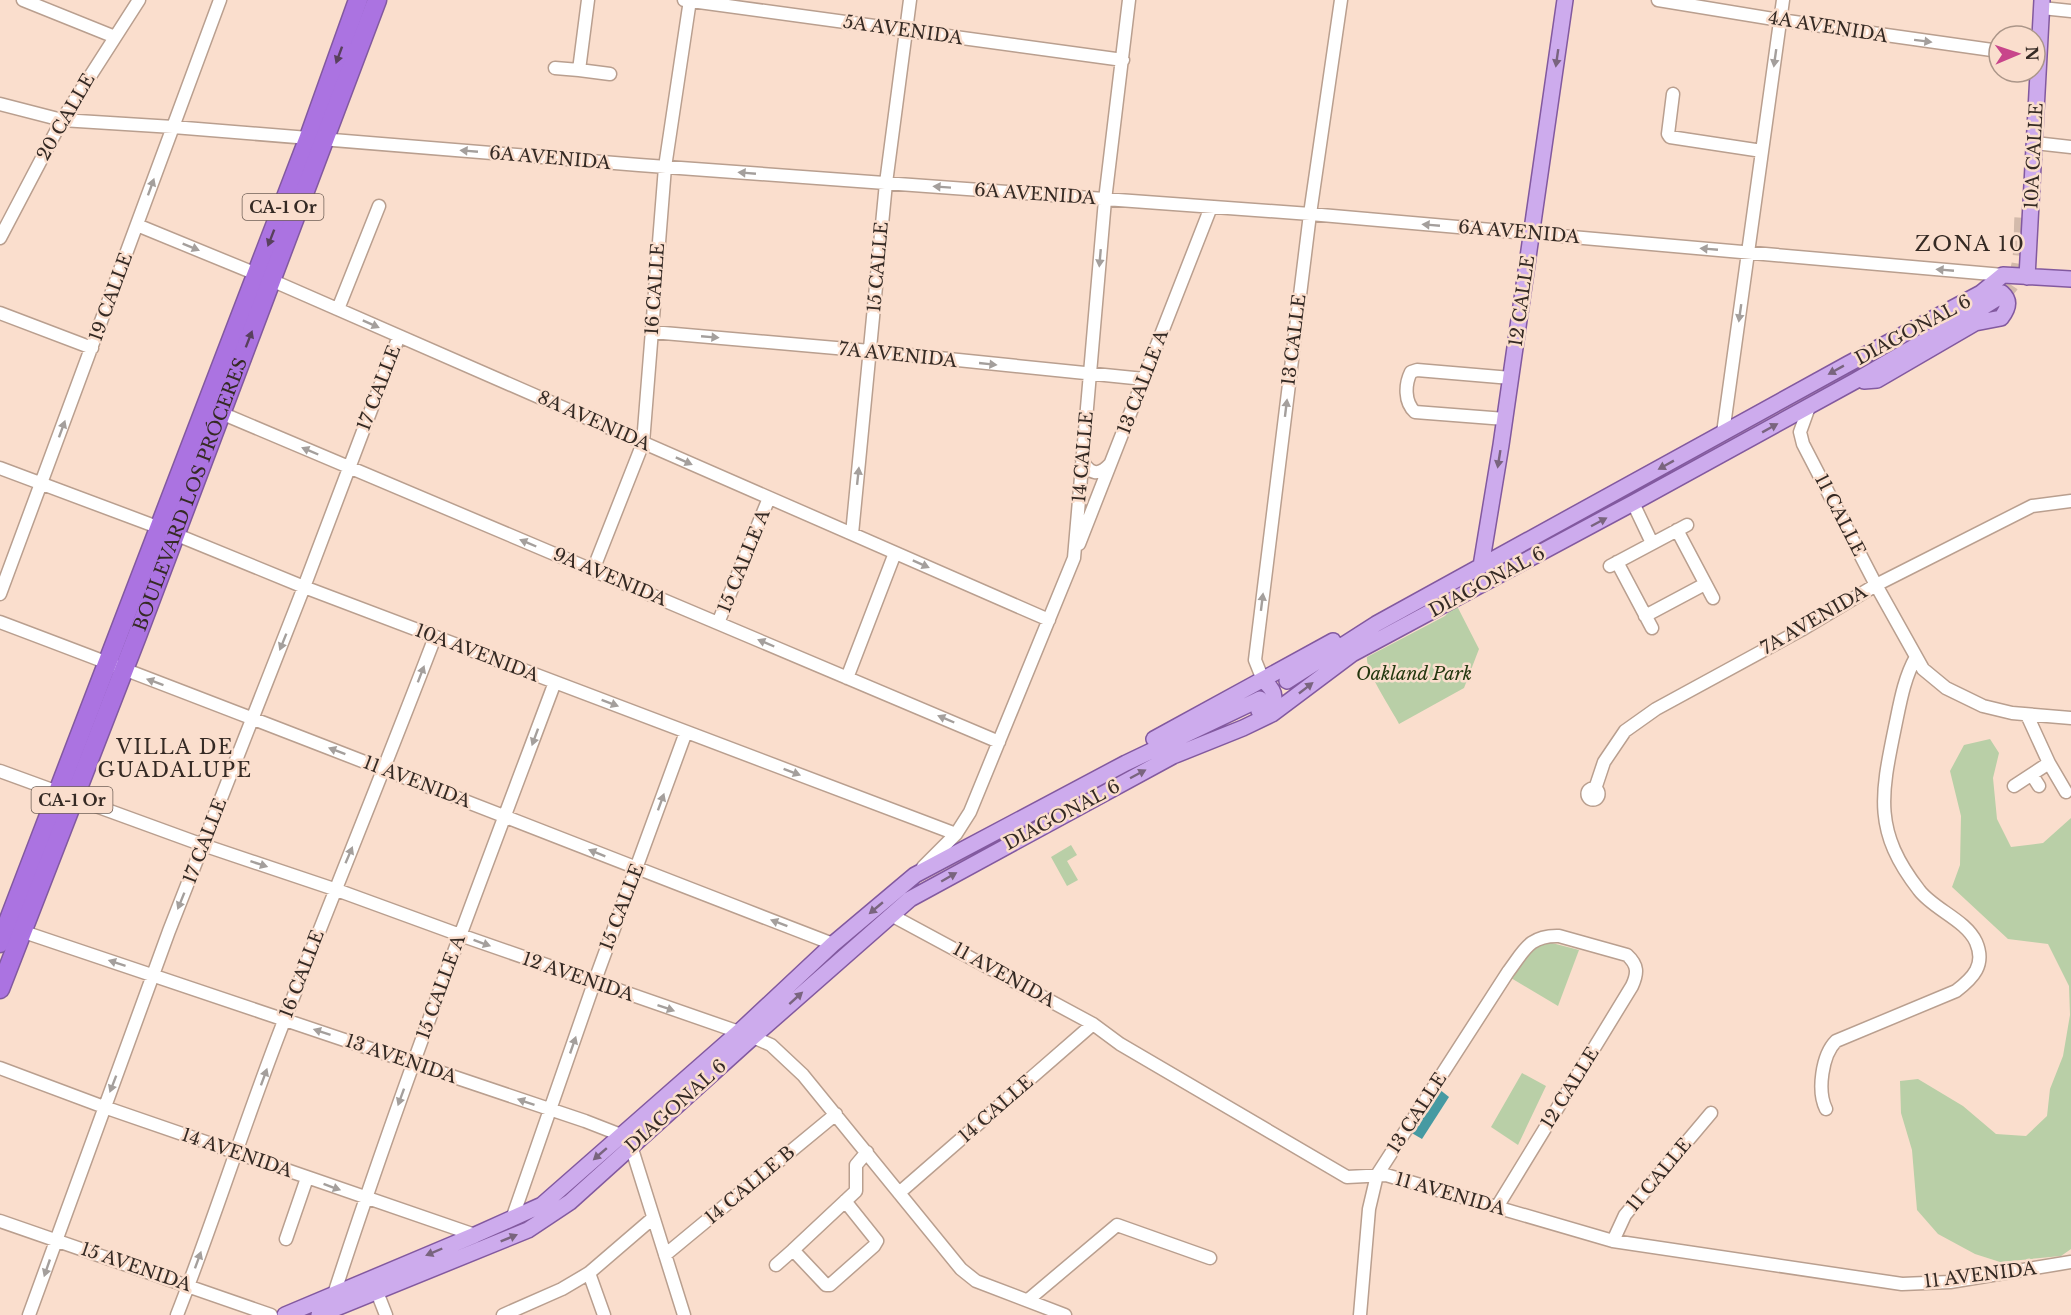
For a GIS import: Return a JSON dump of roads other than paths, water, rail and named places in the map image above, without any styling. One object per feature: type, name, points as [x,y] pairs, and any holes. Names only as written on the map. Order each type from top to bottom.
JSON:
[{"type":"highway","name":"BOULEVARD LOS PRÓCERES","points":[[318,138],[358,0]]},
{"type":"highway","name":"BOULEVARD LOS PRÓCERES","points":[[0,943],[10,927],[66,795],[318,138],[377,0]]},
{"type":"highway","name":"BOULEVARD LOS PRÓCERES","points":[[167,531],[220,413],[264,277]]},
{"type":"highway","name":"BOULEVARD LOS PRÓCERES","points":[[0,989],[10,927]]},
{"type":"main road","name":"12 CALLE","points":[[1481,566],[1505,419],[1565,0]]},
{"type":"main road","name":"10A CALLE","points":[[2040,24],[2042,4]]},
{"type":"main road","name":"10A CALLE","points":[[2027,277],[2036,84]]},
{"type":"main road","points":[[2022,216],[2028,120],[2036,93]]},
{"type":"main road","name":"6A AVENIDA","points":[[2003,275],[2071,279]]},
{"type":"main road","name":"DIAGONAL 6","points":[[1126,764],[1133,750],[1263,680],[1282,677],[1353,630],[1376,624],[1981,294],[2003,275]]},
{"type":"main road","points":[[1855,381],[1877,380],[1975,323],[2001,318],[2008,306],[2005,296],[1999,292],[1981,294]]},
{"type":"main road","name":"DIAGONAL 6","points":[[285,1315],[542,1205],[626,1141],[746,1035],[910,899],[1189,748],[1243,728],[1272,714],[1355,653],[1809,407],[2001,296]]},
{"type":"main road","points":[[1489,524],[1492,539],[1502,547],[1547,549]]},
{"type":"main road","points":[[1189,748],[1194,741],[1271,705],[1274,691],[1263,680]]},
{"type":"main road","name":"DIAGONAL 6","points":[[746,1035],[833,944],[915,875],[1126,764],[1260,699]]},
{"type":"main road","name":"DIAGONAL 6","points":[[319,1315],[534,1227],[570,1202],[626,1141]]},
{"type":"street","points":[[23,0],[115,37]]},
{"type":"street","name":"20 CALLE","points":[[0,238],[62,120],[139,0]]},
{"type":"street","name":"19 CALLE","points":[[0,594],[220,0]]},
{"type":"street","name":"5A AVENIDA","points":[[688,0],[1123,60]]},
{"type":"street","name":"16 CALLE","points":[[593,570],[643,443],[665,167],[688,0]]},
{"type":"street","name":"15 CALLE","points":[[852,534],[886,183],[910,0]]},
{"type":"street","name":"14 CALLE","points":[[1084,517],[1082,459],[1105,200],[1129,0]]},
{"type":"street","name":"13 CALLE","points":[[1263,680],[1255,660],[1310,214],[1341,0]]},
{"type":"street","name":"4A AVENIDA","points":[[1658,0],[1987,49]]},
{"type":"street","points":[[1723,433],[1783,0]]},
{"type":"street","points":[[579,70],[587,1]]},
{"type":"street","points":[[2042,4],[2071,11]]},
{"type":"street","points":[[555,68],[610,74]]},
{"type":"street","points":[[1673,94],[1668,134],[1670,137],[1762,151]]},
{"type":"street","name":"6A AVENIDA","points":[[0,104],[62,120],[1310,214],[2003,275]]},
{"type":"street","points":[[2035,143],[2071,147]]},
{"type":"street","points":[[338,309],[379,206]]},
{"type":"street","name":"13 CALLE A","points":[[1049,620],[1074,558],[1084,517],[1111,463],[1211,207]]},
{"type":"street","name":"8A AVENIDA","points":[[137,225],[338,309],[1049,620]]},
{"type":"street","points":[[0,313],[92,348]]},
{"type":"street","name":"7A AVENIDA","points":[[652,332],[870,351],[1144,380]]},
{"type":"street","name":"17 CALLE","points":[[29,1315],[169,931],[304,587],[399,336]]},
{"type":"street","points":[[1505,419],[1415,412],[1407,399],[1408,379],[1411,372],[1417,370],[1510,378]]},
{"type":"street","name":"11 CALLE","points":[[1809,407],[1800,432],[1803,444],[1876,585],[1923,669],[1957,695],[1997,710],[2071,718]]},
{"type":"street","name":"9A AVENIDA","points":[[220,413],[999,742]]},
{"type":"street","points":[[1082,459],[1090,471],[1096,472],[1103,471],[1111,463]]},
{"type":"street","name":"10A AVENIDA","points":[[0,468],[167,531],[304,587],[956,834]]},
{"type":"street","name":"15 CALLE A","points":[[718,623],[769,498]]},
{"type":"street","name":"7A AVENIDA","points":[[1595,789],[1605,762],[1625,731],[1648,714],[1801,630],[1876,585],[2032,506],[2071,501]]},
{"type":"street","points":[[1634,503],[1652,543]]},
{"type":"street","points":[[1652,628],[1613,564],[1682,527],[1713,598]]},
{"type":"street","points":[[847,678],[894,553]]},
{"type":"street","points":[[1645,616],[1705,584]]},
{"type":"street","points":[[915,875],[956,834],[970,812],[1049,620]]},
{"type":"street","name":"11 AVENIDA","points":[[0,622],[833,944]]},
{"type":"street","name":"16 CALLE","points":[[177,1315],[284,1020],[334,889],[385,769],[435,637]]},
{"type":"street","points":[[1826,1109],[1822,1096],[1824,1062],[1830,1047],[1836,1041],[1956,991],[1971,980],[1979,962],[1978,949],[1970,932],[1920,892],[1892,847],[1884,816],[1884,780],[1901,699],[1909,669],[1916,657]]},
{"type":"street","points":[[1255,660],[1264,671],[1282,677]]},
{"type":"street","name":"15 CALLE A","points":[[334,1294],[365,1198],[555,682]]},
{"type":"street","points":[[2027,715],[2049,763],[2066,792]]},
{"type":"street","name":"15 CALLE","points":[[512,1219],[594,983],[686,732]]},
{"type":"street","points":[[2014,786],[2049,763]]},
{"type":"street","name":"12 AVENIDA","points":[[0,771],[746,1035],[771,1046],[803,1075],[961,1269],[976,1281],[1065,1315]]},
{"type":"street","points":[[2032,775],[2039,786]]},
{"type":"street","name":"11 AVENIDA","points":[[891,915],[1093,1024],[1120,1044],[1347,1177],[1386,1175],[1613,1241],[1902,1284],[1950,1282],[2071,1263]]},
{"type":"street","name":"13 AVENIDA","points":[[10,927],[585,1121],[626,1141]]},
{"type":"street","name":"12 CALLE","points":[[1497,1207],[1636,976],[1637,968],[1628,955],[1559,936],[1539,938]]},
{"type":"street","name":"13 CALLE","points":[[1360,1315],[1369,1209],[1377,1175],[1508,972],[1530,943],[1539,938]]},
{"type":"street","name":"14 CALLE","points":[[899,1193],[1093,1024]]},
{"type":"street","name":"14 AVENIDA","points":[[0,1068],[104,1107],[475,1235]]},
{"type":"street","name":"11 CALLE","points":[[1613,1241],[1625,1215],[1711,1113]]},
{"type":"street","name":"14 CALLE B","points":[[665,1255],[836,1114]]},
{"type":"street","points":[[626,1141],[684,1315]]},
{"type":"street","points":[[776,1265],[856,1191],[856,1165],[867,1152]]},
{"type":"street","points":[[286,1239],[308,1178]]},
{"type":"street","points":[[793,1250],[826,1285],[829,1285],[874,1246],[877,1241],[874,1235],[844,1202]]},
{"type":"street","points":[[503,1315],[530,1310],[589,1273],[653,1218]]},
{"type":"street","name":"15 AVENIDA","points":[[0,1221],[271,1315]]},
{"type":"street","points":[[1028,1300],[1117,1225],[1209,1258]]},
{"type":"street","points":[[589,1273],[604,1315]]},
{"type":"street","points":[[377,1292],[386,1315]]},
{"type":"water","points":[[1439,1089],[1449,1097],[1422,1139],[1410,1132]]},
{"type":"tunnel","points":[[2001,296],[2009,289],[2018,270],[2022,216]]},
{"type":"district","name":"ZONA 10","points":[[1970,244]]},
{"type":"district","name":"VILLA DE GUADALUPE","points":[[175,758]]},
{"type":"park label","name":"Oakland Park","points":[[1414,674]]}]
